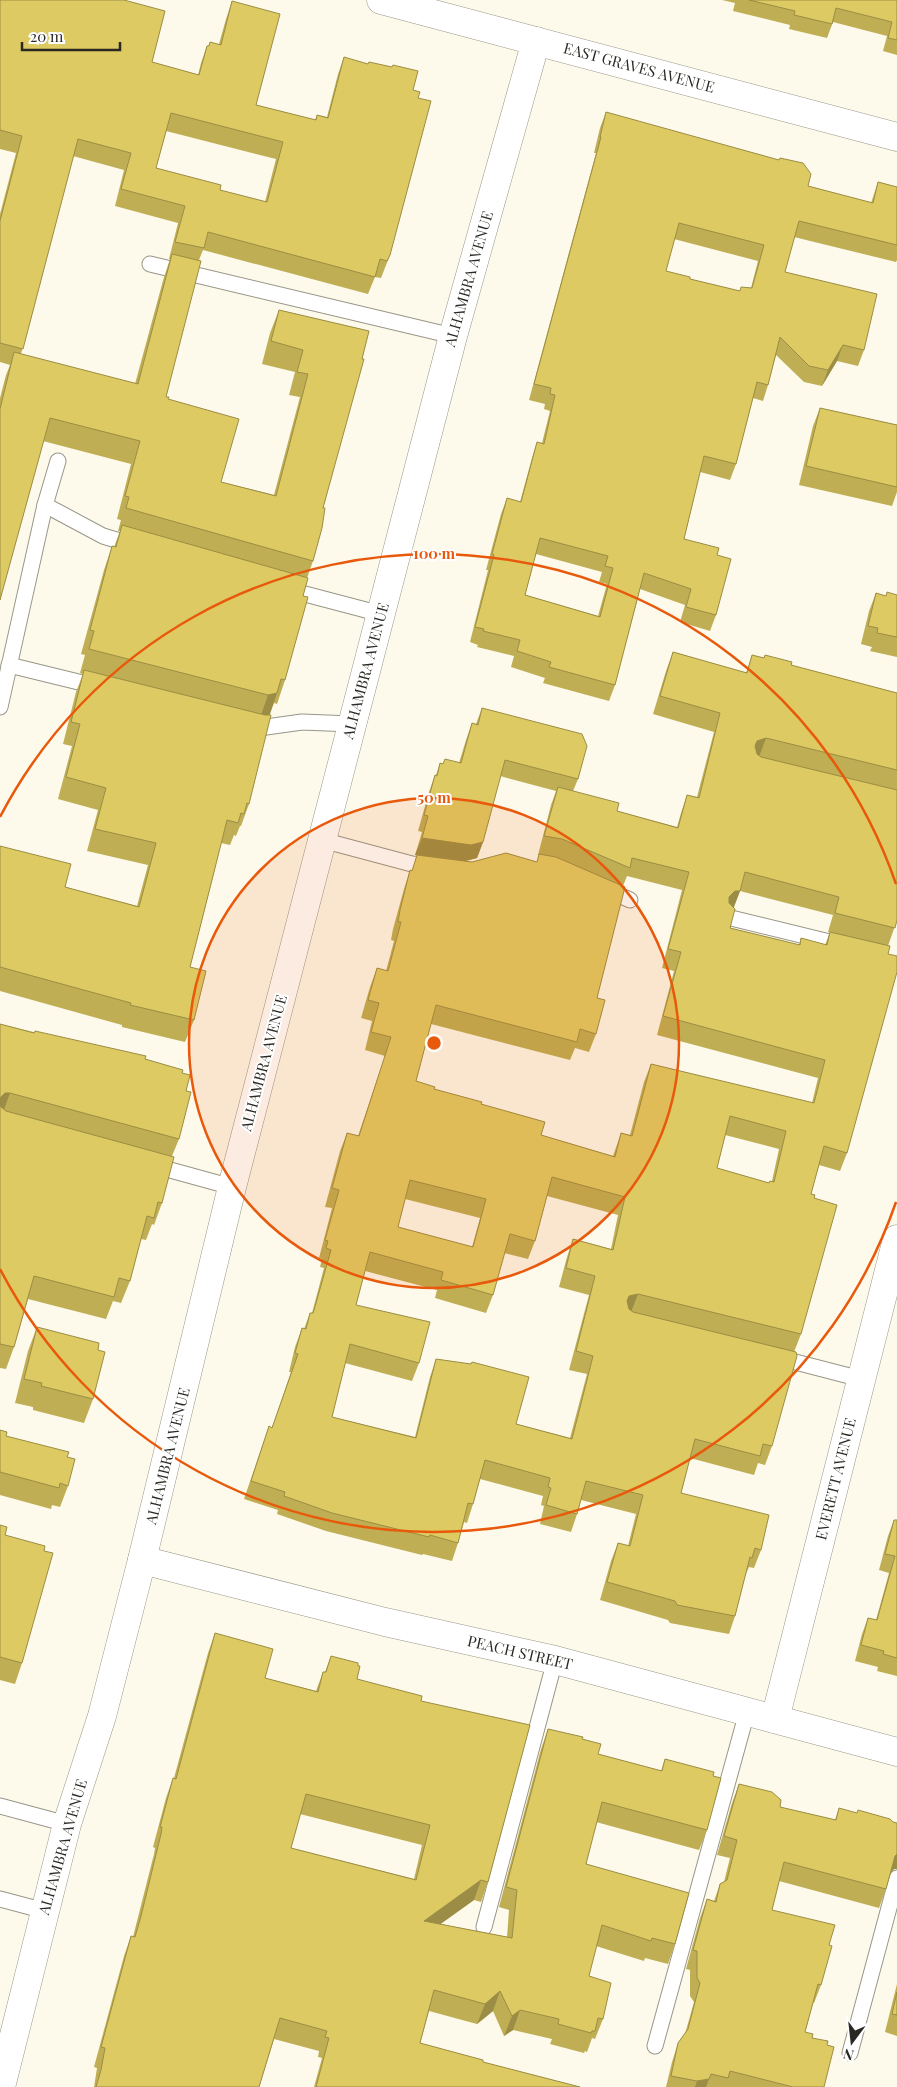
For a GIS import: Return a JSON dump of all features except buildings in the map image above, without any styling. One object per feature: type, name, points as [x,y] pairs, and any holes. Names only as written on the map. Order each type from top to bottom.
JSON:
[{"type":"street","name":"EAST GRAVES AVENUE","points":[[381,0],[897,137]]},
{"type":"street","name":"ALHAMBRA AVENUE","points":[[1,2087],[67,1824],[102,1716],[142,1560],[232,1187],[453,336],[536,40]]},
{"type":"street","name":"EVERETT AVENUE","points":[[774,1719],[897,1239]]},
{"type":"street","name":"PEACH STREET","points":[[142,1560],[385,1622],[555,1660],[897,1752]]},
{"type":"lane","points":[[150,264],[453,336]]},
{"type":"lane","points":[[0,707],[46,505],[58,461]]},
{"type":"lane","points":[[46,505],[102,536],[148,550]]},
{"type":"lane","points":[[276,586],[381,614]]},
{"type":"lane","points":[[9,665],[115,691]]},
{"type":"lane","points":[[240,723],[259,728],[302,722],[352,724]]},
{"type":"lane","points":[[322,840],[412,864],[448,868]]},
{"type":"lane","points":[[586,881],[630,900]]},
{"type":"lane","points":[[731,918],[860,949]]},
{"type":"lane","points":[[141,1162],[232,1187]]},
{"type":"lane","points":[[763,1354],[861,1379]]},
{"type":"lane","points":[[484,1927],[555,1660]]},
{"type":"lane","points":[[655,2046],[748,1712]]},
{"type":"lane","points":[[0,1806],[67,1824]]},
{"type":"lane","points":[[850,2053],[897,1878]]},
{"type":"lane","points":[[0,1899],[45,1911]]}]
